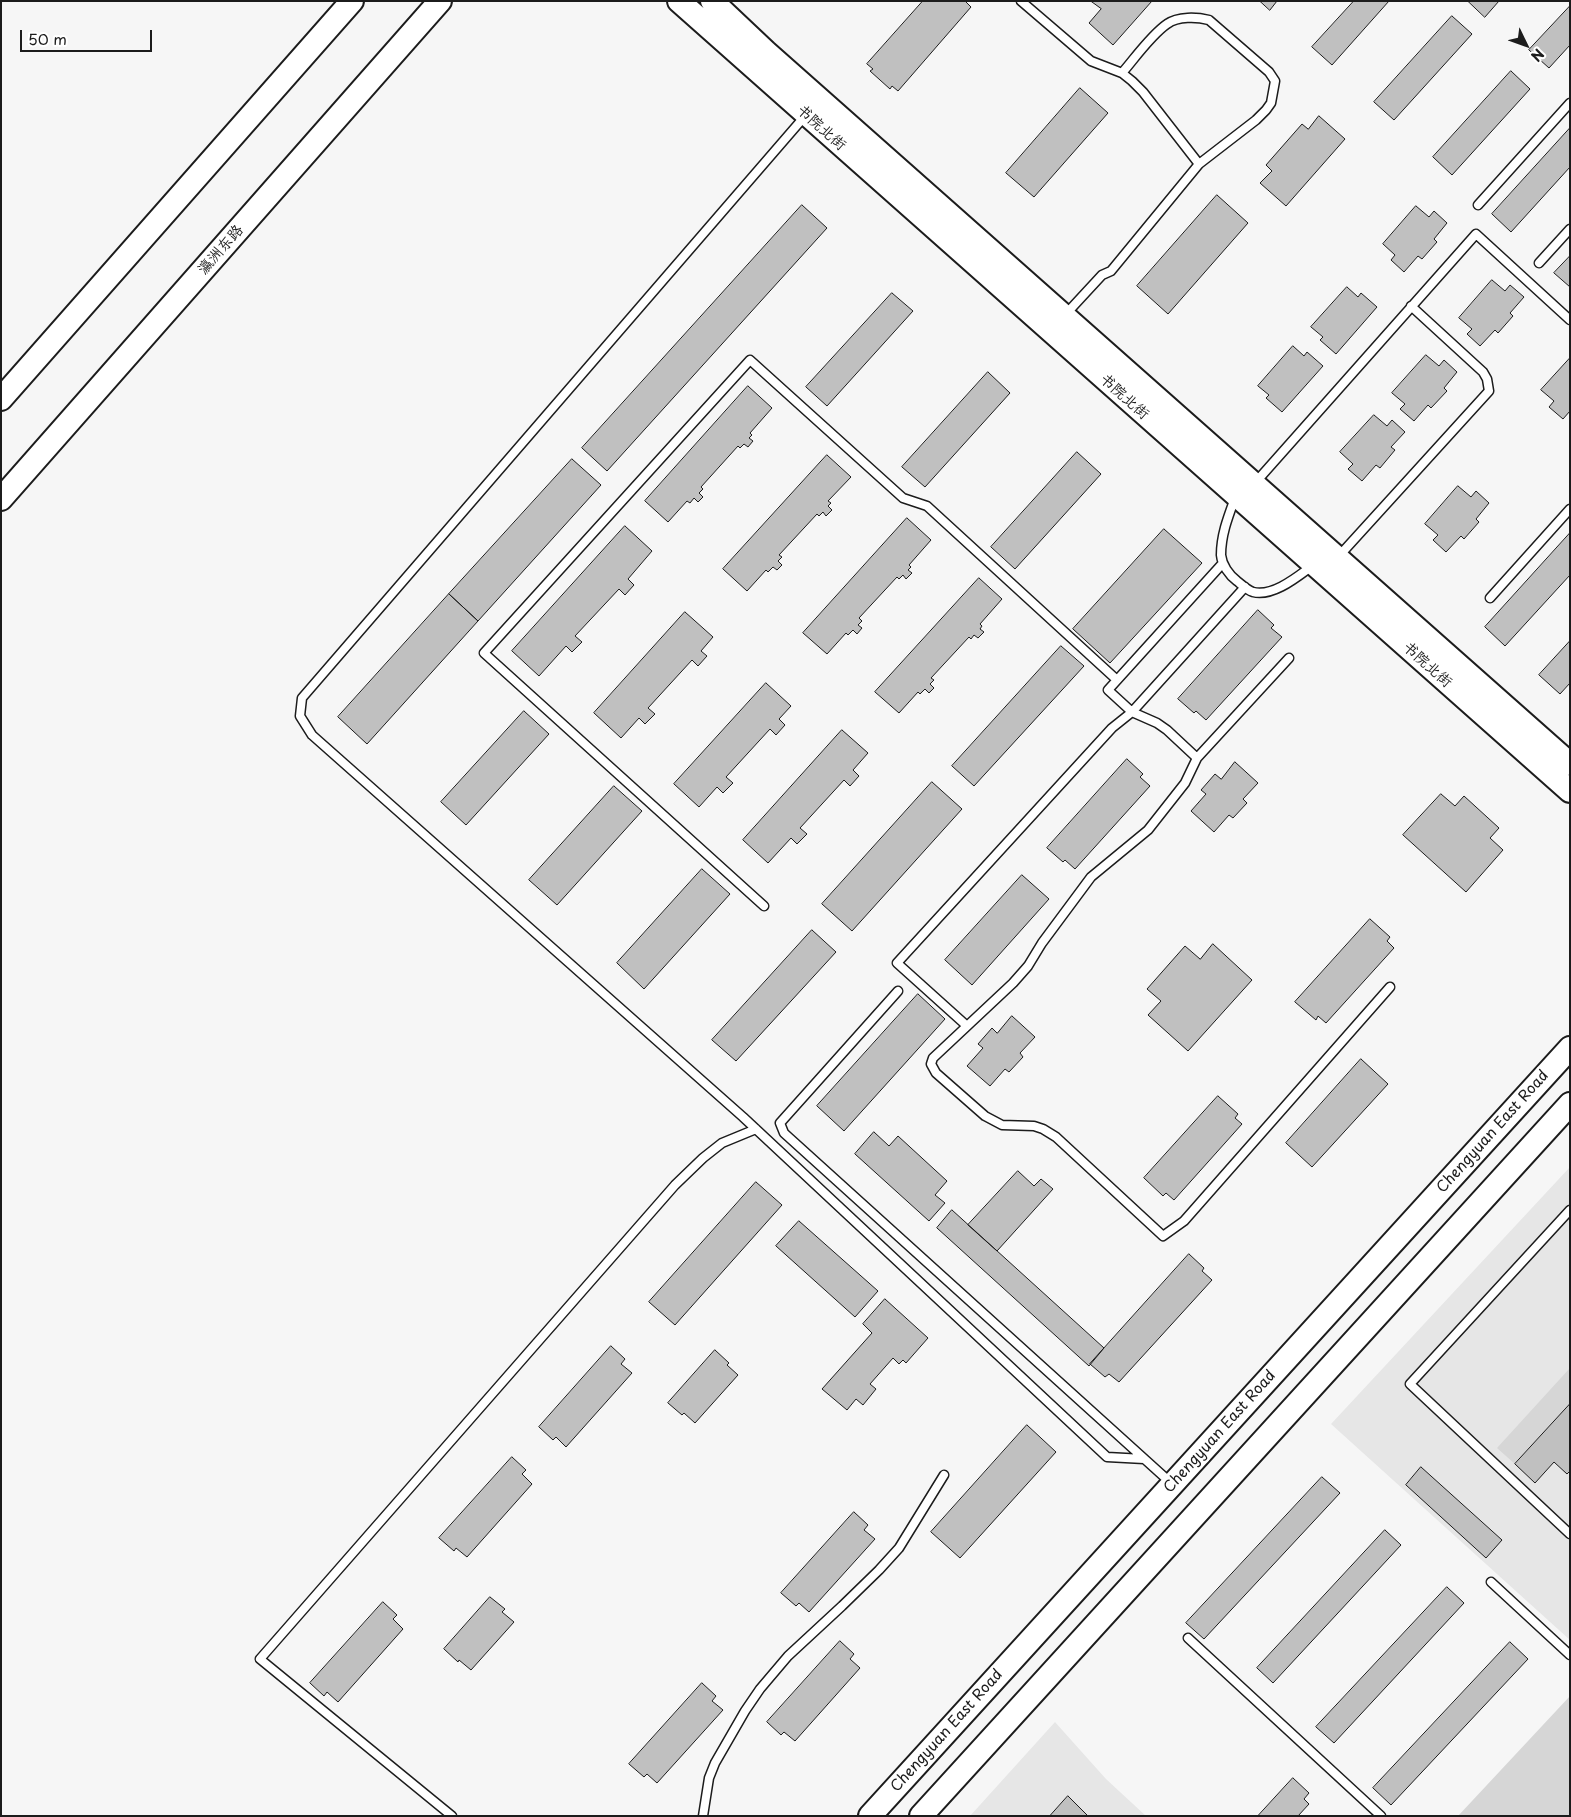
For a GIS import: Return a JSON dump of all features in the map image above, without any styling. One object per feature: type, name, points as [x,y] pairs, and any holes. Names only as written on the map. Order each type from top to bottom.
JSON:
[{"type":"street","points":[[1,399],[352,1]]},
{"type":"street","name":"瀛洲东路","points":[[1,498],[440,1]]},
{"type":"street","name":"书院北街","points":[[679,1],[806,115],[1245,490],[1337,558],[1570,764]]},
{"type":"street","name":"书院北街","points":[[712,1],[773,58],[1064,316],[1245,490],[1313,564],[1570,791]]},
{"type":"street","name":"Chengyuan East Road","points":[[870,1816],[1570,1048]]},
{"type":"street","points":[[921,1816],[1570,1104]]},
{"type":"lane","points":[[1021,1],[1090,61],[1132,80],[1144,92],[1199,164]]},
{"type":"lane","points":[[1064,316],[1102,275],[1111,271],[1199,164],[1256,120],[1266,110],[1271,103],[1275,81],[1269,72],[1209,20],[1197,17],[1168,22],[1122,74]]},
{"type":"lane","points":[[1478,206],[1570,102]]},
{"type":"lane","points":[[806,115],[302,698],[300,716],[312,735],[756,1129],[1107,1457],[1144,1459]]},
{"type":"lane","points":[[1539,263],[1570,229]]},
{"type":"lane","points":[[1313,564],[1288,584],[1269,591],[1255,592],[1233,578],[1223,563],[1221,556],[1226,523],[1245,490],[1476,234],[1570,320]]},
{"type":"lane","points":[[1337,558],[1489,391],[1487,378],[1482,372],[1411,306]]},
{"type":"lane","points":[[764,906],[484,653],[750,360],[903,498],[927,506],[1117,680]]},
{"type":"lane","points":[[1490,598],[1570,509]]},
{"type":"lane","points":[[1198,758],[1167,730],[1157,723],[1132,712],[1108,690],[1223,563]]},
{"type":"lane","points":[[967,1026],[897,963],[1112,728],[1132,712],[1245,587]]},
{"type":"lane","points":[[1289,658],[1198,758],[1184,783],[1148,830],[1091,877],[1028,966],[1013,983],[933,1058],[931,1064],[936,1073],[985,1116],[1002,1126],[1034,1126],[1056,1137],[1163,1236],[1184,1221],[1390,987]]},
{"type":"lane","points":[[898,991],[780,1123],[784,1132],[1172,1485]]},
{"type":"lane","points":[[452,1816],[260,1659],[675,1185],[722,1143],[756,1129]]},
{"type":"lane","points":[[1570,1210],[1410,1384],[1570,1534]]},
{"type":"lane","points":[[703,1816],[709,1778],[715,1762],[760,1689],[788,1656],[842,1606],[899,1548],[944,1474]]},
{"type":"lane","points":[[1491,1582],[1570,1655]]},
{"type":"lane","points":[[1188,1638],[1381,1816]]},
{"type":"shaded area","points":[[1570,1167],[1570,1640],[1331,1424]]},
{"type":"shaded area","points":[[1570,1368],[1570,1404],[1515,1464],[1497,1448]]},
{"type":"shaded area","points":[[1570,1696],[1570,1816],[1458,1816]]},
{"type":"shaded area","points":[[1055,1722],[1106,1779],[1146,1816],[970,1816]]},
{"type":"building","points":[[923,1],[967,1],[971,7],[898,91],[892,86],[890,89],[870,71],[873,69],[867,64]]},
{"type":"building","points":[[1091,1],[1152,1],[1113,45],[1089,23],[1101,9]]},
{"type":"building","points":[[1260,1],[1277,1],[1270,10]]},
{"type":"building","points":[[1354,1],[1389,1],[1332,65],[1312,47]]},
{"type":"building","points":[[1468,1],[1499,1],[1485,17]]},
{"type":"building","points":[[1570,6],[1570,45],[1549,68],[1529,50]]},
{"type":"building","points":[[1452,16],[1472,34],[1394,120],[1374,102]]},
{"type":"building","points":[[1511,71],[1530,89],[1452,175],[1433,157]]},
{"type":"building","points":[[1080,88],[1108,113],[1034,197],[1006,173]]},
{"type":"building","points":[[1319,116],[1345,139],[1286,206],[1260,183],[1272,171],[1266,165],[1302,124],[1308,129]]},
{"type":"building","points":[[1570,128],[1570,167],[1511,232],[1492,214]]},
{"type":"building","points":[[1217,195],[1248,223],[1168,314],[1137,286]]},
{"type":"building","points":[[802,205],[827,228],[607,471],[582,448]]},
{"type":"building","points":[[1416,206],[1429,217],[1434,211],[1447,223],[1434,239],[1437,242],[1422,259],[1418,256],[1404,272],[1391,260],[1395,255],[1383,244]]},
{"type":"building","points":[[1570,256],[1570,287],[1554,273]]},
{"type":"building","points":[[1492,280],[1505,291],[1510,285],[1524,297],[1510,313],[1513,316],[1498,333],[1495,330],[1480,346],[1467,334],[1472,329],[1459,318]]},
{"type":"building","points":[[1347,287],[1358,297],[1361,293],[1377,307],[1336,354],[1320,340],[1323,337],[1311,327]]},
{"type":"building","points":[[892,293],[913,311],[827,406],[806,387]]},
{"type":"building","points":[[1293,346],[1304,356],[1307,352],[1323,366],[1282,412],[1266,398],[1269,395],[1258,386]]},
{"type":"building","points":[[1426,355],[1439,366],[1444,360],[1457,372],[1444,388],[1447,391],[1431,408],[1428,405],[1414,421],[1400,409],[1405,404],[1392,393]]},
{"type":"building","points":[[1570,358],[1570,411],[1563,419],[1549,407],[1554,401],[1541,390]]},
{"type":"building","points":[[988,372],[1010,393],[925,487],[902,467]]},
{"type":"building","points":[[748,386],[772,408],[750,433],[752,435],[749,438],[753,441],[748,447],[744,444],[740,448],[738,446],[701,487],[703,489],[699,493],[703,497],[698,502],[694,498],[690,503],[687,501],[668,522],[645,501]]},
{"type":"building","points":[[1374,415],[1387,426],[1392,420],[1405,432],[1391,447],[1395,450],[1380,468],[1376,465],[1362,481],[1348,469],[1353,464],[1340,452]]},
{"type":"building","points":[[1077,452],[1101,474],[1015,569],[991,547]]},
{"type":"building","points":[[827,455],[851,477],[828,501],[831,503],[828,506],[832,510],[826,516],[823,512],[819,516],[817,514],[779,555],[782,557],[778,561],[782,565],[777,570],[773,567],[768,572],[766,570],[747,591],[723,569]]},
{"type":"building","points":[[572,459],[601,485],[478,621],[449,594]]},
{"type":"building","points":[[1458,486],[1471,497],[1476,491],[1489,503],[1476,519],[1479,522],[1464,539],[1461,536],[1446,552],[1433,540],[1438,535],[1425,524]]},
{"type":"building","points":[[907,518],[931,540],[909,565],[911,567],[908,570],[912,573],[906,579],[903,575],[899,579],[897,577],[859,618],[862,621],[858,625],[862,628],[857,634],[853,630],[848,635],[846,633],[827,654],[803,633]]},
{"type":"building","points":[[625,526],[652,551],[628,579],[634,585],[625,595],[619,589],[575,636],[582,642],[572,652],[566,646],[539,676],[512,651]]},
{"type":"building","points":[[1164,529],[1202,563],[1110,663],[1073,629]]},
{"type":"building","points":[[1570,533],[1570,575],[1505,646],[1485,627]]},
{"type":"building","points":[[979,578],[1002,599],[980,624],[982,626],[980,629],[984,632],[978,638],[974,635],[971,639],[969,637],[931,678],[934,680],[930,684],[934,688],[929,693],[925,689],[920,694],[918,692],[899,713],[875,692]]},
{"type":"building","points":[[449,594],[478,621],[367,744],[338,717]]},
{"type":"building","points":[[1258,610],[1274,625],[1271,628],[1282,637],[1206,720],[1196,711],[1194,713],[1178,699]]},
{"type":"building","points":[[685,612],[713,637],[701,651],[707,656],[698,666],[692,660],[648,708],[655,714],[645,724],[639,718],[621,738],[594,713]]},
{"type":"building","points":[[1570,641],[1570,683],[1560,694],[1539,675]]},
{"type":"building","points":[[1061,646],[1084,666],[974,786],[952,766]]},
{"type":"building","points":[[766,683],[791,706],[779,719],[785,725],[776,735],[770,729],[726,777],[733,783],[723,793],[717,787],[699,807],[674,784]]},
{"type":"building","points":[[524,711],[549,734],[466,825],[441,802]]},
{"type":"building","points":[[842,730],[868,753],[853,770],[859,776],[850,786],[844,780],[800,828],[807,834],[797,844],[791,838],[768,863],[743,840]]},
{"type":"building","points":[[1127,759],[1143,774],[1140,777],[1150,786],[1075,869],[1065,860],[1063,862],[1047,848]]},
{"type":"building","points":[[1235,762],[1258,783],[1243,799],[1247,803],[1233,818],[1229,815],[1214,832],[1191,811],[1206,794],[1201,790],[1215,774],[1221,779]]},
{"type":"building","points":[[932,782],[962,809],[852,931],[822,904]]},
{"type":"building","points":[[614,786],[642,811],[557,905],[529,880]]},
{"type":"building","points":[[1441,794],[1455,806],[1464,796],[1499,828],[1490,838],[1503,850],[1466,892],[1403,835]]},
{"type":"building","points":[[702,869],[730,894],[644,989],[617,963]]},
{"type":"building","points":[[1022,875],[1049,899],[972,985],[945,960]]},
{"type":"building","points":[[1370,919],[1390,937],[1387,941],[1394,948],[1326,1023],[1318,1016],[1316,1020],[1295,1002]]},
{"type":"building","points":[[812,930],[836,952],[736,1061],[712,1040]]},
{"type":"building","points":[[1213,944],[1252,980],[1188,1051],[1148,1015],[1161,1001],[1147,989],[1185,946],[1200,959]]},
{"type":"building","points":[[918,994],[945,1019],[844,1131],[817,1106]]},
{"type":"building","points":[[1012,1016],[1035,1037],[1020,1053],[1023,1057],[1009,1072],[1005,1069],[990,1086],[967,1066],[983,1048],[978,1044],[992,1028],[997,1033]]},
{"type":"building","points":[[1361,1059],[1388,1084],[1312,1167],[1286,1143]]},
{"type":"building","points":[[1218,1096],[1238,1114],[1235,1118],[1242,1124],[1174,1200],[1166,1193],[1163,1196],[1144,1178]]},
{"type":"building","points":[[874,1132],[889,1146],[898,1136],[947,1181],[935,1195],[945,1203],[929,1221],[855,1154]]},
{"type":"building","points":[[1018,1171],[1034,1186],[1041,1179],[1053,1189],[997,1251],[968,1225]]},
{"type":"building","points":[[756,1182],[782,1205],[675,1325],[649,1302]]},
{"type":"building","points":[[952,1210],[1104,1348],[1089,1366],[937,1228]]},
{"type":"building","points":[[799,1221],[878,1291],[855,1317],[776,1246]]},
{"type":"building","points":[[1189,1254],[1204,1268],[1202,1271],[1212,1280],[1119,1382],[1109,1374],[1105,1377],[1090,1364]]},
{"type":"building","points":[[885,1299],[928,1338],[906,1363],[903,1360],[899,1364],[893,1358],[870,1384],[876,1389],[863,1405],[856,1399],[847,1410],[822,1389],[872,1333],[863,1324]]},
{"type":"building","points":[[611,1346],[625,1359],[621,1364],[632,1373],[566,1447],[556,1437],[553,1440],[539,1427]]},
{"type":"building","points":[[715,1350],[729,1363],[727,1365],[738,1375],[695,1423],[668,1403]]},
{"type":"building","points":[[1570,1404],[1570,1471],[1567,1474],[1554,1462],[1535,1483],[1515,1464]]},
{"type":"building","points":[[1027,1425],[1056,1452],[960,1558],[931,1532]]},
{"type":"building","points":[[512,1457],[526,1470],[522,1474],[532,1484],[467,1557],[456,1548],[454,1551],[439,1538]]},
{"type":"building","points":[[1421,1467],[1502,1540],[1486,1558],[1406,1485]]},
{"type":"building","points":[[1322,1477],[1340,1493],[1204,1639],[1186,1623]]},
{"type":"building","points":[[854,1512],[868,1525],[864,1530],[875,1539],[809,1612],[799,1603],[796,1606],[781,1593]]},
{"type":"building","points":[[1385,1530],[1401,1545],[1273,1683],[1257,1668]]},
{"type":"building","points":[[1447,1587],[1464,1603],[1334,1743],[1316,1727]]},
{"type":"building","points":[[490,1597],[505,1609],[502,1612],[514,1622],[471,1670],[459,1660],[458,1662],[444,1649]]},
{"type":"building","points":[[383,1602],[397,1615],[393,1619],[403,1629],[338,1702],[327,1692],[324,1696],[310,1683]]},
{"type":"building","points":[[840,1641],[854,1654],[850,1659],[860,1668],[795,1741],[784,1732],[781,1735],[767,1722]]},
{"type":"building","points":[[1510,1642],[1528,1659],[1391,1805],[1373,1788]]},
{"type":"building","points":[[702,1683],[716,1696],[712,1701],[723,1710],[657,1783],[647,1774],[644,1777],[629,1764]]},
{"type":"building","points":[[1293,1778],[1309,1793],[1304,1799],[1309,1804],[1298,1816],[1258,1816]]},
{"type":"building","points":[[1068,1796],[1088,1816],[1050,1816]]}]
